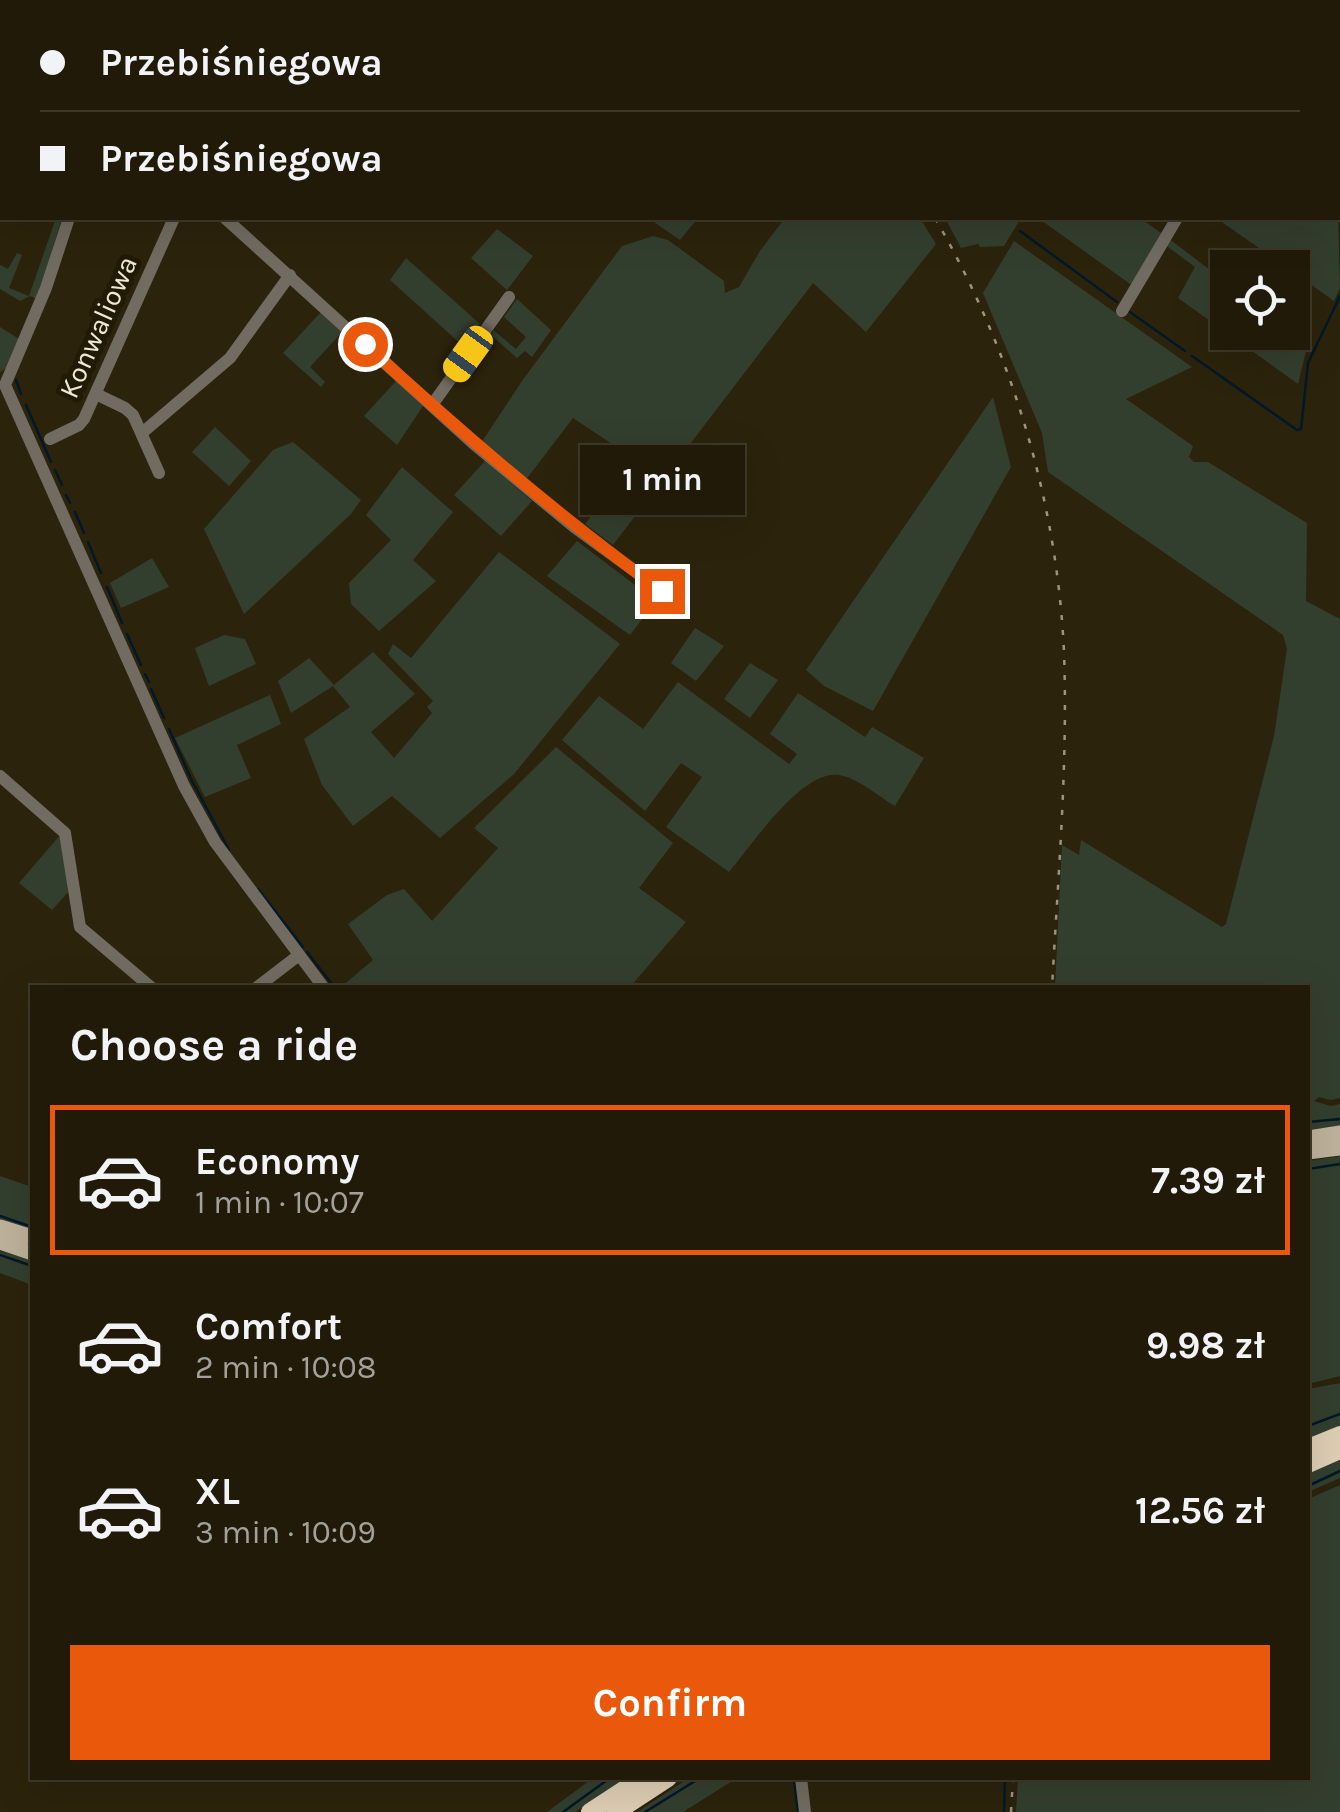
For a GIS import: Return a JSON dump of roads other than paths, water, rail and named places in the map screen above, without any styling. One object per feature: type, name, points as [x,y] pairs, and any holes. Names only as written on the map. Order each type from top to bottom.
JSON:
[{"type":"highway","points":[[1310,1447],[1340,1434]]},
{"type":"highway","points":[[1310,1463],[1340,1450]]},
{"type":"highway","points":[[590,1812],[639,1780]]},
{"type":"highway","points":[[616,1812],[665,1780]]},
{"type":"main road","points":[[1310,1138],[1340,1134]]},
{"type":"main road","points":[[1310,1152],[1340,1148]]},
{"type":"main road","points":[[0,1227],[30,1237]]},
{"type":"main road","points":[[0,1242],[30,1251]]},
{"type":"street","points":[[68,220],[39,306],[3,387],[78,542],[200,814],[246,886],[322,985]]},
{"type":"street","name":"Konwaliowa","points":[[50,439],[80,425],[173,220]]},
{"type":"street","points":[[227,220],[574,527],[662,591]]},
{"type":"street","points":[[1122,311],[1176,220]]},
{"type":"street","points":[[142,432],[230,358],[290,275]]},
{"type":"street","points":[[432,405],[509,297]]},
{"type":"street","points":[[96,394],[126,408],[142,432],[158,474]]},
{"type":"street","points":[[0,776],[65,833],[80,927],[148,985]]},
{"type":"street","points":[[260,985],[300,955]]},
{"type":"street","points":[[801,1780],[805,1812]]},
{"type":"waterway","points":[[1020,231],[1117,302]]},
{"type":"waterway","points":[[1192,356],[1297,430],[1301,429],[1308,363],[1340,296]]},
{"type":"waterway","points":[[1130,312],[1185,351]]},
{"type":"waterway","points":[[16,380],[21,394]]},
{"type":"waterway","points":[[26,405],[51,462]]},
{"type":"waterway","points":[[55,470],[62,485]]},
{"type":"waterway","points":[[66,495],[70,503]]},
{"type":"waterway","points":[[75,512],[84,533]]},
{"type":"waterway","points":[[88,542],[101,573]]},
{"type":"waterway","points":[[107,587],[122,623]]},
{"type":"waterway","points":[[127,634],[141,665]]},
{"type":"waterway","points":[[145,674],[149,682]]},
{"type":"waterway","points":[[151,689],[164,718]]},
{"type":"waterway","points":[[169,729],[229,850]]},
{"type":"waterway","points":[[258,889],[303,947]]},
{"type":"waterway","points":[[307,952],[333,985]]},
{"type":"waterway","points":[[1310,1122],[1340,1119]]},
{"type":"waterway","points":[[1310,1169],[1340,1164]]},
{"type":"waterway","points":[[0,1216],[30,1226]]},
{"type":"waterway","points":[[0,1255],[30,1265]]},
{"type":"waterway","points":[[1310,1425],[1340,1414]]},
{"type":"waterway","points":[[1310,1485],[1340,1471]]},
{"type":"waterway","points":[[563,1812],[607,1780]]},
{"type":"waterway","points":[[645,1812],[697,1780]]},
{"type":"waterway","points":[[794,1780],[798,1812]]},
{"type":"waterway","points":[[1004,1812],[1005,1780]]},
{"type":"railway","points":[[936,220],[962,268],[1007,373],[1025,427],[1052,538],[1060,595],[1065,694],[1052,985]]},
{"type":"railway","points":[[1011,1812],[1013,1780]]}]
